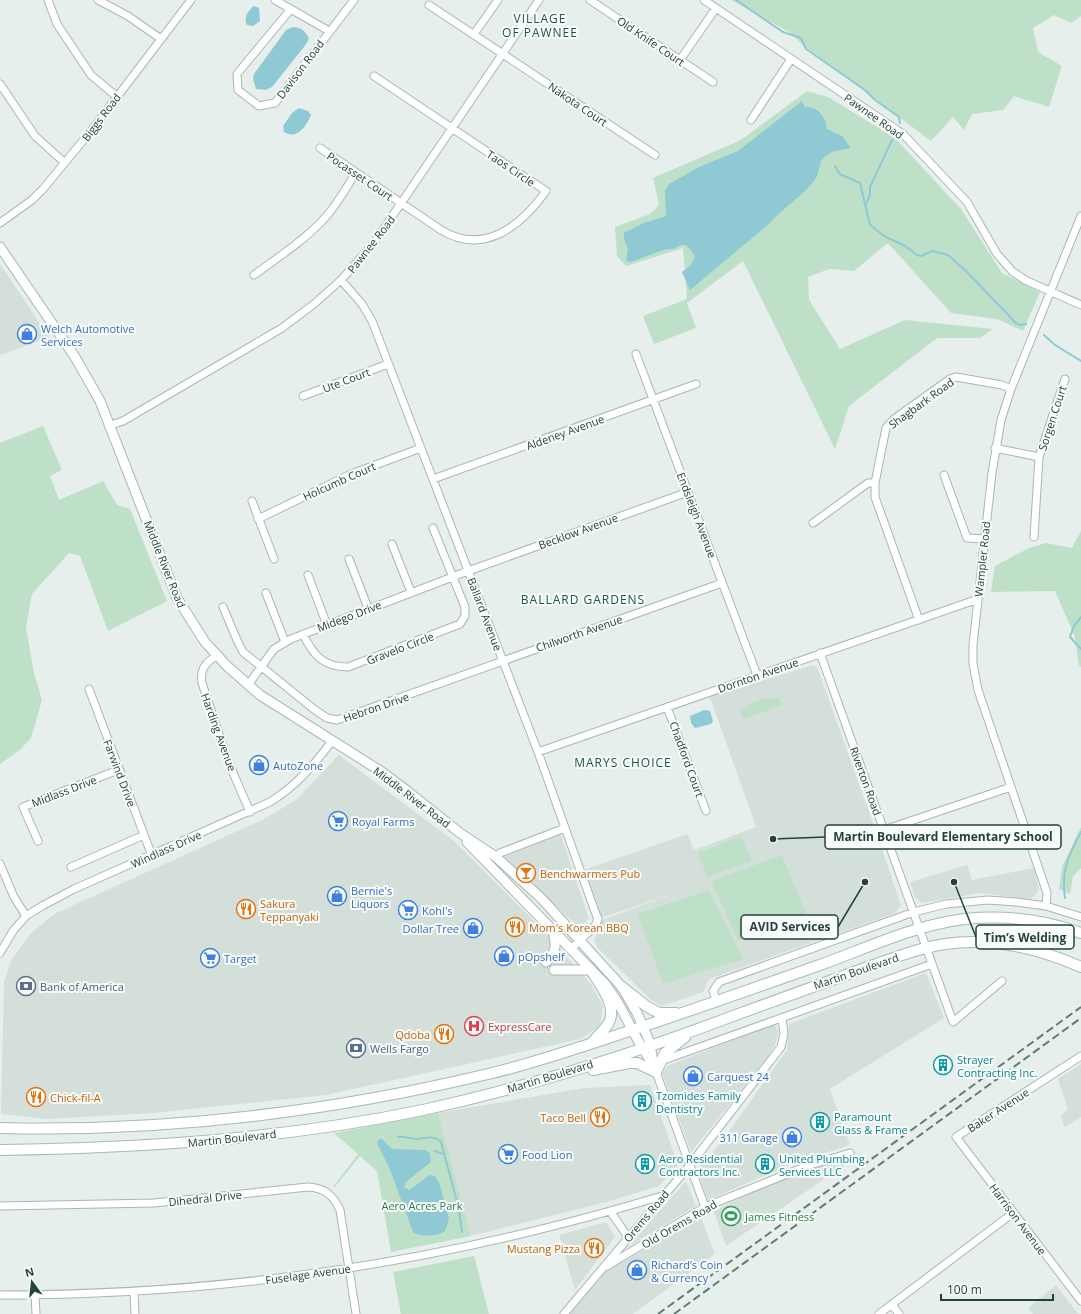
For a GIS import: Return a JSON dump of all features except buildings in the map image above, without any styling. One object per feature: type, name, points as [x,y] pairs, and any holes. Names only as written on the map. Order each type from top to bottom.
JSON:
[{"type":"main road","name":"Martin Boulevard","points":[[0,1128],[120,1126],[240,1117],[297,1110],[419,1089],[489,1074],[592,1043],[717,1002],[920,929],[968,919],[1004,919],[1037,922],[1081,933]]},
{"type":"main road","name":"Martin Boulevard","points":[[0,1150],[126,1147],[194,1143],[291,1132],[422,1110],[528,1083],[646,1047],[691,1032],[811,987],[926,948],[967,942],[994,943],[1034,949],[1081,967]]},
{"type":"main road","points":[[591,970],[611,1006],[611,1016],[608,1024],[592,1043]]},
{"type":"main road","points":[[622,987],[646,1006],[659,1013],[686,1012]]},
{"type":"main road","points":[[528,1083],[624,1063],[637,1063],[656,1072],[661,1061],[671,1047],[691,1032]]},
{"type":"street","points":[[48,0],[58,24],[91,75],[116,96]]},
{"type":"street","points":[[98,0],[128,16],[161,39]]},
{"type":"street","name":"Biggs Road","points":[[0,223],[32,200],[65,162],[191,0]]},
{"type":"street","points":[[275,0],[290,10],[329,31]]},
{"type":"street","name":"Davison Road","points":[[290,10],[237,74],[238,90],[259,106],[275,103],[354,0]]},
{"type":"street","points":[[474,34],[498,0]]},
{"type":"street","name":"Pawnee Road","points":[[111,425],[123,421],[282,328],[314,304],[341,280],[374,243],[538,0]]},
{"type":"street","name":"Old Knife Court","points":[[590,0],[713,82]]},
{"type":"street","name":"Pawnee Road","points":[[704,0],[903,134],[967,202],[997,254],[1008,267],[1025,280],[1081,305]]},
{"type":"street","name":"Nakota Court","points":[[429,5],[655,155]]},
{"type":"street","points":[[680,60],[716,8]]},
{"type":"street","points":[[751,120],[791,59]]},
{"type":"street","points":[[374,76],[451,128]]},
{"type":"street","points":[[0,84],[35,136],[65,162]]},
{"type":"street","name":"Taos Circle","points":[[401,203],[447,234],[462,240],[477,240],[493,236],[510,228],[527,214],[546,191],[451,128]]},
{"type":"street","name":"Pocasset Court","points":[[320,148],[401,203]]},
{"type":"street","points":[[254,275],[294,246],[315,228],[332,209],[356,173]]},
{"type":"street","name":"Wampler Road","points":[[1046,906],[1047,893],[983,705],[974,674],[974,645],[995,448],[1001,420],[1081,216]]},
{"type":"street","name":"Middle River Road","points":[[0,247],[78,362],[100,401],[111,425],[177,598],[195,629],[216,656],[248,685],[275,706],[332,741],[406,790],[460,833],[496,857],[542,898],[622,987],[643,1026],[646,1047],[705,1207]]},
{"type":"street","name":"Ballard Avenue","points":[[341,280],[367,310],[538,752],[598,919],[595,926],[571,949]]},
{"type":"street","name":"Endsleigh Avenue","points":[[636,354],[757,675]]},
{"type":"street","name":"Ute Court","points":[[303,396],[388,364]]},
{"type":"street","name":"Shagbark Road","points":[[919,620],[875,497],[875,483],[886,428],[889,423],[950,379],[961,377],[1002,385],[1012,389]]},
{"type":"street","name":"Sorgen Court","points":[[1034,538],[1039,457],[1065,379]]},
{"type":"street","name":"Aldeney Avenue","points":[[433,480],[696,384]]},
{"type":"street","name":"Holcumb Court","points":[[258,519],[351,474],[421,448]]},
{"type":"street","name":"Sorgen Court","points":[[995,448],[1039,457]]},
{"type":"street","points":[[944,475],[967,538],[985,539]]},
{"type":"street","points":[[813,523],[868,483],[875,483]]},
{"type":"street","name":"Becklow Avenue","points":[[468,570],[688,492]]},
{"type":"street","points":[[252,501],[274,559]]},
{"type":"street","name":"Gravelo Circle","points":[[303,634],[314,654],[326,663],[337,667],[355,665],[448,630],[464,620],[466,613],[465,607],[433,528]]},
{"type":"street","points":[[392,544],[411,592]]},
{"type":"street","points":[[349,559],[368,608]]},
{"type":"street","name":"Midego Drive","points":[[248,685],[274,649],[285,642],[368,608],[468,570]]},
{"type":"street","points":[[308,575],[327,625]]},
{"type":"street","name":"Chilworth Avenue","points":[[503,660],[722,583]]},
{"type":"street","points":[[266,593],[285,642]]},
{"type":"street","name":"Dornton Avenue","points":[[538,752],[978,599]]},
{"type":"street","name":"Hebron Drive","points":[[223,607],[240,648],[261,667],[315,710],[327,718],[337,720],[350,717],[503,660]]},
{"type":"street","name":"Riverton Road","points":[[820,653],[953,1022],[1002,982]]},
{"type":"street","name":"Harding Avenue","points":[[216,656],[204,666],[202,670],[202,683],[228,761],[250,812]]},
{"type":"street","name":"Farwind Drive","points":[[89,689],[118,770],[152,856]]},
{"type":"street","name":"Chadford Court","points":[[667,707],[706,812]]},
{"type":"street","name":"Windlass Drive","points":[[0,953],[11,934],[26,916],[74,889],[152,856],[250,812],[273,800],[296,783],[311,768],[332,741]]},
{"type":"street","name":"Midlass Drive","points":[[38,841],[23,807],[118,770]]},
{"type":"street","points":[[884,830],[1011,787]]},
{"type":"street","points":[[496,857],[500,853],[565,828]]},
{"type":"street","name":"Middle River Road","points":[[460,833],[486,864],[606,985],[617,1001],[632,1030],[646,1047]]},
{"type":"street","points":[[71,867],[144,835]]},
{"type":"street","points":[[0,864],[14,897],[26,916]]},
{"type":"street","points":[[717,1002],[713,991],[719,982],[914,912],[946,904],[981,901],[1016,902],[1046,906],[1081,917]]},
{"type":"street","points":[[546,962],[556,950],[556,940],[553,931]]},
{"type":"street","name":"Martin Boulevard","points":[[661,1061],[932,964]]},
{"type":"street","points":[[554,970],[591,970]]},
{"type":"street","name":"Orems Road","points":[[564,1314],[662,1196],[690,1165],[781,1047],[784,1034],[782,1018]]},
{"type":"street","name":"Baker Avenue","points":[[956,1138],[1081,1056]]},
{"type":"street","name":"Harrison Avenue","points":[[956,1138],[1081,1301]]},
{"type":"street","name":"Old Orems Road","points":[[602,1269],[705,1207],[807,1166],[850,1153]]},
{"type":"street","name":"Dihedral Drive","points":[[0,1206],[154,1203],[308,1187],[317,1188],[329,1193],[340,1210],[356,1314]]},
{"type":"street","name":"Fuselage Avenue","points":[[0,1294],[35,1295],[134,1292],[221,1286],[349,1269],[477,1245],[662,1196]]},
{"type":"street","points":[[610,1211],[628,1237]]},
{"type":"street","points":[[879,1314],[1014,1213]]},
{"type":"street","points":[[134,1292],[135,1314]]},
{"type":"street","points":[[35,1295],[36,1314]]},
{"type":"street","points":[[892,1305],[899,1314]]},
{"type":"shaded area","points":[[0,264],[49,337],[0,355]]},
{"type":"shaded area","points":[[813,665],[817,667],[901,905],[895,913],[709,979],[703,992],[662,1006],[651,1000],[599,949],[594,941],[602,920],[675,893],[601,918],[584,870],[687,834],[694,850],[756,827],[710,697]]},
{"type":"shaded area","points":[[339,755],[454,841],[541,928],[591,984],[603,1006],[600,1026],[580,1039],[326,1095],[152,1113],[47,1119],[1,1114],[4,982],[11,961],[30,934],[54,914],[262,820],[296,800]]},
{"type":"shaded area","points":[[560,832],[589,919],[579,927],[501,858]]},
{"type":"shaded area","points":[[967,865],[972,880],[1034,868],[1039,890],[1031,899],[980,893],[922,903],[915,897],[910,882]]},
{"type":"shaded area","points":[[926,973],[944,1018],[830,1089],[850,1145],[791,1164],[708,1200],[697,1170],[719,1145],[787,1050],[789,1024]]},
{"type":"shaded area","points":[[769,1026],[776,1026],[778,1034],[775,1045],[767,1058],[691,1152],[662,1073],[667,1066]]},
{"type":"shaded area","points":[[1081,1064],[1081,1117],[1064,1127],[1061,1115],[1068,1109],[1058,1079]]},
{"type":"shaded area","points":[[650,1085],[678,1165],[659,1186],[606,1202],[471,1236],[438,1113],[584,1088]]},
{"type":"shaded area","points":[[861,1154],[726,1246],[714,1212],[727,1204],[793,1174]]},
{"type":"shaded area","points":[[686,1181],[696,1206],[629,1246]]},
{"type":"shaded area","points":[[701,1217],[715,1254],[633,1314],[568,1314],[601,1274]]},
{"type":"shaded area","points":[[606,1222],[615,1237],[575,1290],[559,1235]]},
{"type":"shaded area","points":[[1056,1285],[1078,1314],[1033,1314],[1028,1308]]},
{"type":"green space","points":[[731,0],[1081,0],[1081,16],[1071,23],[1054,15],[1033,28],[1038,52],[1062,66],[1049,107],[1014,96],[1003,110],[972,114],[964,130],[953,117],[931,141],[803,45],[789,32]]},
{"type":"green space","points":[[807,91],[828,97],[895,138],[961,209],[1002,273],[1040,292],[1023,331],[997,319],[951,313],[888,243],[854,271],[829,269],[808,277],[809,300],[840,349],[905,320],[993,329],[980,338],[937,338],[849,406],[835,449],[743,261],[687,303],[696,328],[654,344],[643,316],[687,299],[683,248],[626,266],[617,256],[615,227],[650,214],[659,205],[653,178],[741,140]]},
{"type":"green space","points":[[43,426],[62,470],[50,476],[59,500],[103,481],[117,505],[130,509],[167,601],[108,631],[80,556],[69,553],[32,594],[26,627],[34,673],[42,700],[31,738],[20,750],[0,764],[0,443]]},
{"type":"green space","points":[[1081,531],[1081,667],[1079,666],[1075,637],[1055,591],[991,592],[995,566],[1029,548],[1046,543],[1072,548]]},
{"type":"green space","points":[[764,698],[779,698],[783,705],[743,719],[740,711],[749,704]]},
{"type":"green space","points":[[1081,827],[1081,868],[1073,876],[1070,894],[1059,889],[1062,867]]},
{"type":"green space","points":[[741,836],[752,861],[707,877],[698,853]]},
{"type":"green space","points":[[782,855],[807,916],[738,940],[711,881]]},
{"type":"green space","points":[[709,890],[743,959],[663,984],[638,914]]},
{"type":"green space","name":"Aero Acres Park","points":[[438,1113],[471,1236],[391,1252],[377,1171],[360,1156],[334,1188],[333,1187],[358,1154],[334,1133]]},
{"type":"green space","points":[[474,1256],[489,1314],[401,1314],[393,1272]]},
{"type":"water","points":[[254,6],[259,8],[260,21],[253,26],[247,25],[247,15]]},
{"type":"water","points":[[293,27],[299,28],[304,32],[309,38],[307,43],[272,87],[266,90],[256,89],[253,79],[254,74],[286,30]]},
{"type":"water","points":[[802,101],[805,107],[814,108],[817,110],[823,116],[827,129],[842,136],[851,148],[833,152],[824,157],[820,163],[816,178],[800,196],[690,290],[682,272],[691,265],[695,256],[687,246],[680,245],[631,262],[626,261],[628,250],[624,239],[624,233],[644,223],[666,216],[665,191],[669,184],[699,167],[738,151]]},
{"type":"water","points":[[299,108],[308,111],[311,115],[304,128],[293,134],[284,132],[283,126],[292,113]]},
{"type":"water","points":[[704,710],[710,711],[713,721],[711,724],[695,728],[691,723],[690,716]]},
{"type":"water","points":[[379,1139],[382,1139],[392,1149],[425,1150],[430,1153],[431,1162],[406,1182],[404,1187],[409,1190],[430,1175],[435,1176],[440,1185],[449,1219],[445,1231],[429,1236],[416,1234],[413,1232],[389,1167],[377,1143]]},
{"type":"waterway","points":[[736,0],[783,32],[801,38],[806,49],[865,90],[875,100],[899,117],[900,123]]},
{"type":"waterway","points":[[866,204],[870,195],[870,187],[892,140]]},
{"type":"waterway","points":[[835,166],[840,174],[860,183],[870,225],[884,236],[905,246],[917,255],[921,256],[932,251],[948,255],[966,271],[1015,322],[1019,325],[1026,324]]},
{"type":"waterway","points":[[1044,335],[1055,345],[1081,361]]},
{"type":"waterway","points":[[1081,617],[1074,626],[1070,637],[1081,649]]},
{"type":"waterway","points":[[1065,898],[1065,872],[1069,856],[1081,832]]},
{"type":"waterway","points":[[398,1137],[417,1139],[436,1138],[441,1142],[459,1209],[462,1232]]},
{"type":"waterway","points":[[435,1151],[443,1154]]},
{"type":"railway","points":[[658,1314],[1081,1007]]},
{"type":"railway","points":[[674,1314],[1081,1018]]},
{"type":"place","name":"Welch Automotive Services","points":[[27,334]]},
{"type":"place","name":"AutoZone","points":[[259,765]]},
{"type":"place","name":"Royal Farms","points":[[338,821]]},
{"type":"place","name":"Martin Boulevard Elementary School","points":[[773,839]]},
{"type":"place","name":"Benchwarmers Pub","points":[[526,873]]},
{"type":"place","name":"AVID Services","points":[[865,882]]},
{"type":"place","name":"Tim’s Welding","points":[[954,882]]},
{"type":"place","name":"Bernie's Liquors","points":[[337,896]]},
{"type":"place","name":"Sakura Teppanyaki","points":[[246,909]]},
{"type":"place","name":"Kohl's","points":[[408,910]]},
{"type":"place","name":"Mom's Korean BBQ","points":[[515,927]]},
{"type":"place","name":"Dollar Tree","points":[[473,928]]},
{"type":"place","name":"pOpshelf","points":[[504,956]]},
{"type":"place","name":"Target","points":[[210,958]]},
{"type":"place","name":"Bank of America","points":[[26,986]]},
{"type":"place","name":"ExpressCare","points":[[474,1026]]},
{"type":"place","name":"Qdoba","points":[[444,1034]]},
{"type":"place","name":"Wells Fargo","points":[[356,1048]]},
{"type":"place","name":"Strayer Contracting Inc.","points":[[943,1065]]},
{"type":"place","name":"Carquest 24","points":[[693,1076]]},
{"type":"place","name":"Chick-fil-A","points":[[36,1097]]},
{"type":"place","name":"Tzomides Family Dentistry","points":[[642,1101]]},
{"type":"place","name":"Taco Bell","points":[[600,1117]]},
{"type":"place","name":"Paramount Glass & Frame","points":[[820,1122]]},
{"type":"place","name":"311 Garage","points":[[792,1137]]},
{"type":"place","name":"Food Lion","points":[[508,1154]]},
{"type":"place","name":"Aero Residential Contractors Inc.","points":[[645,1164]]},
{"type":"place","name":"United Plumbing Services LLC","points":[[765,1164]]},
{"type":"place","name":"James Fitness","points":[[731,1216]]},
{"type":"place","name":"Mustang Pizza","points":[[594,1248]]},
{"type":"place","name":"Richard’s Coin & Currency","points":[[637,1270]]},
{"type":"district","name":"VILLAGE OF PAWNEE","points":[[540,25]]},
{"type":"district","name":"BALLARD GARDENS","points":[[583,599]]},
{"type":"district","name":"MARYS CHOICE","points":[[623,762]]}]
